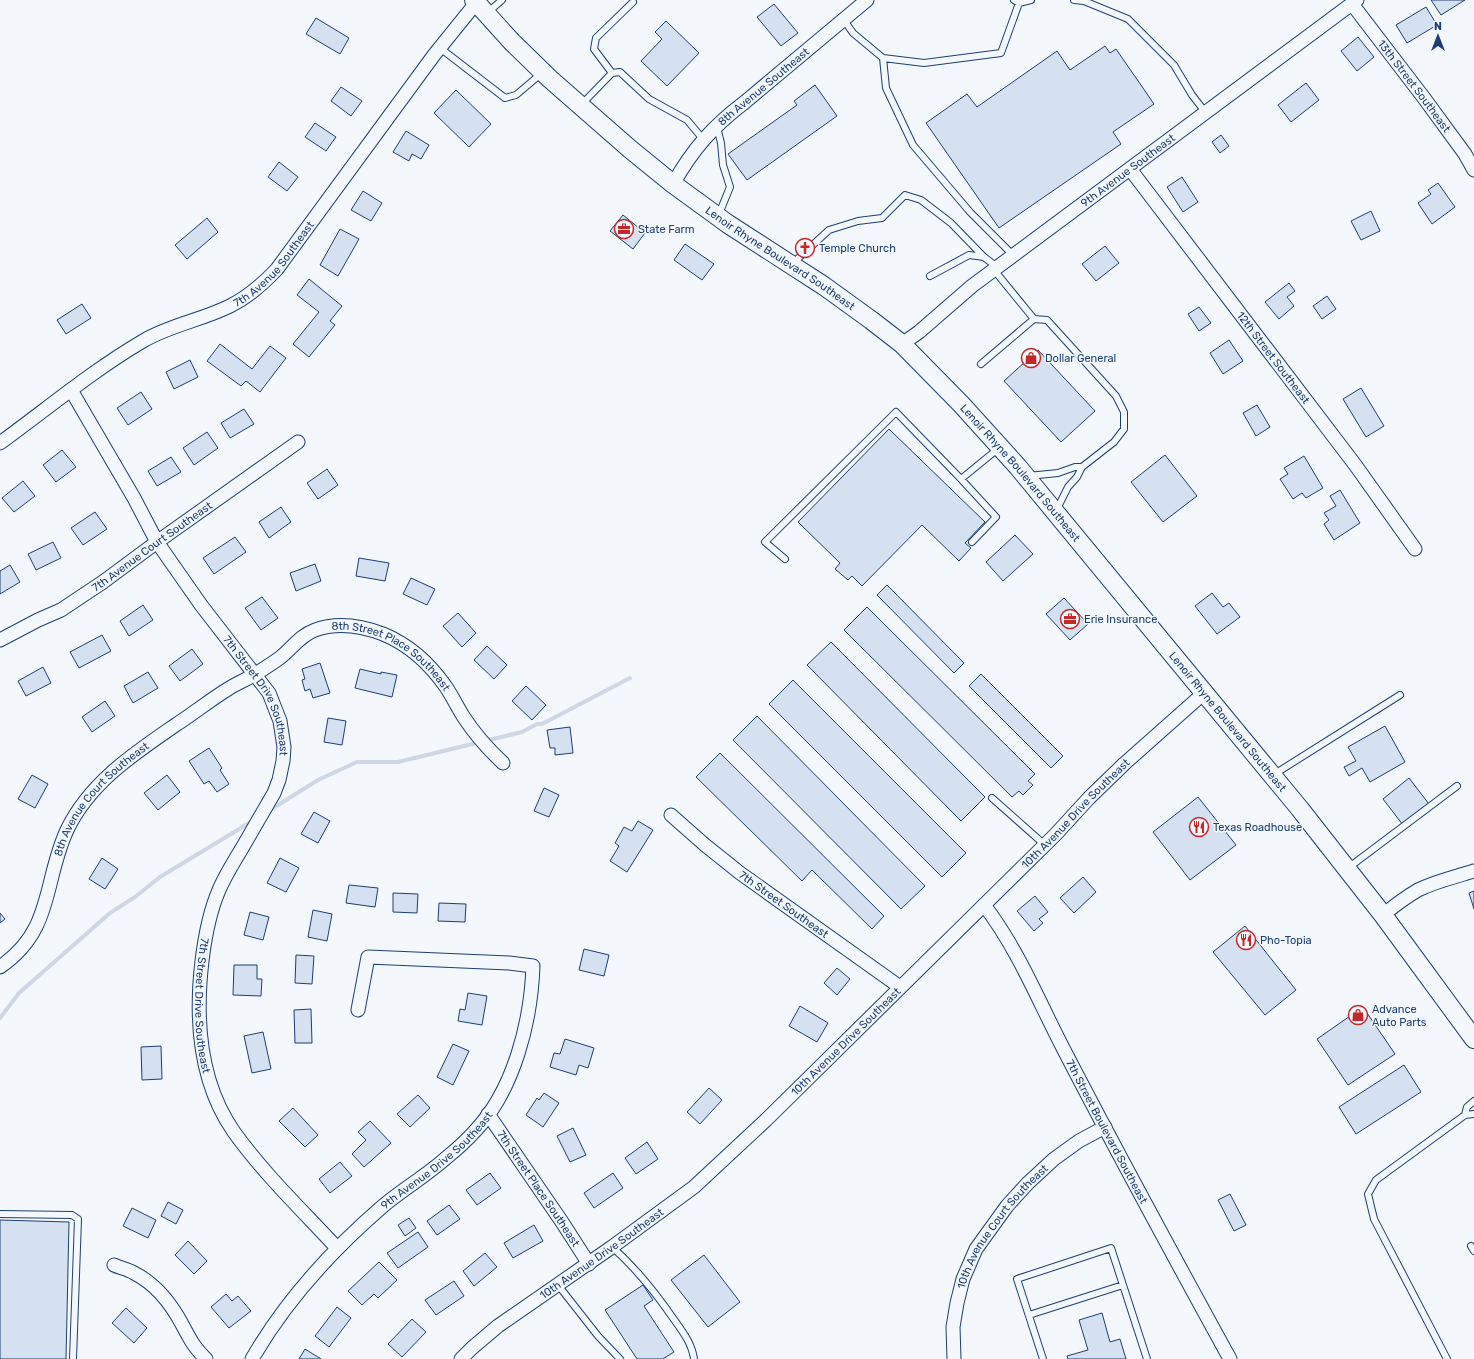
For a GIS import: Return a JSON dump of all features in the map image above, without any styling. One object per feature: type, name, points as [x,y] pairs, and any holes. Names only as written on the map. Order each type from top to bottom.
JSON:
[{"type":"main road","name":"Lenoir Rhyne Boulevard Southeast","points":[[479,6],[543,72],[630,149],[673,184],[718,216],[792,264],[902,344],[961,404],[1056,513],[1300,809],[1383,915],[1474,1039]]},
{"type":"street","name":"8th Avenue Southeast","points":[[673,184],[684,164],[716,125],[867,0]]},
{"type":"street","name":"9th Avenue Southeast","points":[[902,344],[919,332],[972,286],[1354,2]]},
{"type":"street","name":"13th Street Southeast","points":[[1354,2],[1465,154],[1474,170]]},
{"type":"street","name":"7th Avenue Southeast","points":[[0,443],[110,361],[144,340],[230,306],[252,293],[277,268],[440,48],[479,6]]},
{"type":"street","name":"12th Street Southeast","points":[[1130,169],[1356,466],[1415,549]]},
{"type":"street","name":"7th Street Drive Southeast","points":[[71,390],[134,498],[157,542],[202,605],[269,692],[279,716],[283,736],[283,761],[279,780],[274,793],[226,876],[211,912],[199,983],[201,1048],[213,1091],[222,1112],[234,1131],[268,1174],[337,1248]]},
{"type":"street","name":"7th Avenue Court Southeast","points":[[0,640],[38,620],[62,610],[298,442]]},
{"type":"street","name":"8th Street Place Southeast","points":[[255,674],[281,656],[306,634],[316,630],[331,626],[348,626],[383,634],[405,644],[428,665],[447,688],[476,734],[503,763]]},
{"type":"street","name":"8th Avenue Court Southeast","points":[[0,967],[11,960],[23,947],[38,925],[55,865],[67,830],[79,810],[94,791],[116,768],[160,736],[228,689],[255,674]]},
{"type":"street","name":"10th Avenue Drive Southeast","points":[[461,1359],[498,1326],[589,1264],[694,1187],[766,1120],[984,906],[1124,764],[1204,692]]},
{"type":"street","name":"7th Street Southeast","points":[[671,815],[740,873],[900,987]]},
{"type":"street","points":[[1383,915],[1419,890],[1435,883],[1474,871]]},
{"type":"street","name":"7th Street Boulevard Southeast","points":[[984,906],[997,922],[1008,941],[1064,1050],[1230,1359]]},
{"type":"street","name":"9th Avenue Drive Southeast","points":[[252,1359],[282,1313],[310,1277],[337,1248],[384,1205],[422,1178],[446,1158],[475,1131],[488,1114],[506,1083],[522,1042],[530,1005],[533,966],[509,963],[368,958],[358,1010]]},
{"type":"street","name":"7th Street Place Southeast","points":[[488,1114],[589,1264]]},
{"type":"street","name":"10th Avenue Court Southeast","points":[[954,1359],[953,1327],[957,1303],[963,1279],[976,1249],[1006,1206],[1028,1183],[1054,1159],[1079,1141],[1106,1127]]},
{"type":"street","points":[[114,1265],[134,1273],[151,1284],[161,1294],[183,1326],[190,1341],[206,1359]]},
{"type":"lane","points":[[479,6],[502,0]]},
{"type":"lane","points":[[844,20],[853,33],[884,58],[924,63],[1001,53],[1016,2],[1031,0]]},
{"type":"lane","points":[[1074,0],[1084,1],[1128,19],[1174,65],[1192,95],[1206,112]]},
{"type":"lane","points":[[612,73],[594,49],[596,38],[633,2]]},
{"type":"lane","points":[[440,48],[505,98],[516,95],[543,72]]},
{"type":"lane","points":[[884,58],[886,88],[913,145],[970,212],[1013,255]]},
{"type":"lane","points":[[581,106],[612,73],[620,72],[649,99],[687,120],[703,139]]},
{"type":"lane","points":[[716,125],[721,143],[723,165],[730,186],[718,216]]},
{"type":"lane","points":[[792,264],[829,230],[858,221],[882,218],[905,195],[921,200],[951,223],[996,269],[1034,319]]},
{"type":"lane","points":[[930,276],[969,255],[984,257]]},
{"type":"lane","points":[[982,364],[1034,319],[1047,320],[1116,396],[1124,412],[1124,429],[1114,442],[1082,467],[1077,477],[1068,487],[1056,513]]},
{"type":"lane","points":[[785,559],[765,542],[896,412],[996,517],[972,542]]},
{"type":"lane","points":[[961,479],[1000,447]]},
{"type":"lane","points":[[1025,476],[1058,473],[1075,467],[1082,467]]},
{"type":"lane","points":[[1272,776],[1400,695]]},
{"type":"lane","points":[[1347,869],[1457,786]]},
{"type":"lane","points":[[992,798],[1045,845]]},
{"type":"lane","points":[[1465,1115],[1467,1107],[1474,1101]]},
{"type":"lane","points":[[1447,1359],[1374,1219],[1368,1194],[1376,1180],[1465,1115],[1474,1114]]},
{"type":"lane","points":[[0,1214],[72,1215],[78,1219],[73,1359]]},
{"type":"lane","points":[[612,1247],[658,1296],[686,1336],[694,1359]]},
{"type":"lane","points":[[1043,1359],[1017,1279],[1111,1248],[1147,1359]]},
{"type":"lane","points":[[558,1284],[598,1336],[620,1359]]},
{"type":"lane","points":[[1029,1315],[1123,1285]]},
{"type":"building","points":[[1431,0],[1465,0],[1441,15]]},
{"type":"building","points":[[774,4],[798,33],[781,46],[757,17]]},
{"type":"building","points":[[1426,7],[1437,25],[1407,43],[1396,25]]},
{"type":"building","points":[[316,18],[349,38],[340,54],[306,34]]},
{"type":"building","points":[[666,21],[699,53],[667,86],[641,61],[662,39],[655,32]]},
{"type":"building","points":[[1358,37],[1374,57],[1357,71],[1341,51]]},
{"type":"building","points":[[1105,46],[1110,53],[1116,49],[1154,104],[1113,132],[1121,144],[999,228],[926,123],[967,94],[977,107],[1057,51],[1070,70]]},
{"type":"building","points":[[1306,83],[1319,100],[1291,122],[1278,105]]},
{"type":"building","points":[[815,85],[837,116],[747,180],[728,154],[797,105],[794,101]]},
{"type":"building","points":[[341,87],[362,101],[351,116],[331,101]]},
{"type":"building","points":[[456,90],[491,124],[469,147],[434,113]]},
{"type":"building","points":[[315,123],[336,137],[326,151],[305,137]]},
{"type":"building","points":[[406,131],[429,145],[421,159],[412,154],[409,161],[393,152]]},
{"type":"building","points":[[1221,135],[1229,146],[1220,153],[1212,142]]},
{"type":"building","points":[[279,162],[298,177],[287,191],[268,177]]},
{"type":"building","points":[[1182,177],[1198,202],[1183,212],[1167,187]]},
{"type":"building","points":[[1438,183],[1455,207],[1432,224],[1418,203],[1431,194],[1428,190]]},
{"type":"building","points":[[363,191],[382,203],[371,221],[351,210]]},
{"type":"building","points":[[1371,211],[1380,231],[1361,240],[1351,221]]},
{"type":"building","points":[[623,215],[645,233],[633,249],[610,231]]},
{"type":"building","points":[[207,218],[218,232],[187,259],[175,245]]},
{"type":"building","points":[[340,229],[359,239],[338,276],[320,265]]},
{"type":"building","points":[[685,244],[714,264],[702,280],[674,260]]},
{"type":"building","points":[[1105,246],[1119,263],[1096,281],[1082,264]]},
{"type":"building","points":[[309,279],[342,306],[330,321],[335,325],[309,357],[293,344],[319,312],[297,295]]},
{"type":"building","points":[[1289,283],[1295,291],[1287,297],[1294,306],[1279,319],[1265,302]]},
{"type":"building","points":[[1327,296],[1336,309],[1322,319],[1313,306]]},
{"type":"building","points":[[82,304],[91,318],[66,334],[57,320]]},
{"type":"building","points":[[1199,307],[1211,323],[1199,331],[1188,314]]},
{"type":"building","points":[[1229,340],[1243,361],[1223,374],[1210,353]]},
{"type":"building","points":[[220,344],[252,369],[270,346],[286,358],[260,392],[246,381],[241,386],[207,361]]},
{"type":"building","points":[[1038,350],[1095,411],[1061,442],[1004,381]]},
{"type":"building","points":[[190,360],[198,377],[174,389],[166,372]]},
{"type":"building","points":[[1361,388],[1384,426],[1366,437],[1343,399]]},
{"type":"building","points":[[141,392],[152,409],[128,425],[117,408]]},
{"type":"building","points":[[1257,405],[1270,427],[1256,436],[1243,413]]},
{"type":"building","points":[[244,409],[254,424],[230,438],[221,423]]},
{"type":"building","points":[[889,429],[985,522],[965,543],[971,548],[959,561],[922,525],[862,586],[852,576],[848,580],[835,569],[840,563],[798,522]]},
{"type":"building","points":[[207,432],[218,448],[194,465],[183,448]]},
{"type":"building","points":[[62,450],[76,467],[56,482],[43,465]]},
{"type":"building","points":[[1165,455],[1197,496],[1163,522],[1131,482]]},
{"type":"building","points":[[1304,456],[1323,488],[1306,498],[1302,493],[1293,499],[1280,479],[1288,474],[1284,468]]},
{"type":"building","points":[[171,457],[181,472],[157,486],[148,471]]},
{"type":"building","points":[[327,469],[338,485],[318,499],[307,483]]},
{"type":"building","points":[[23,481],[35,496],[14,512],[2,498]]},
{"type":"building","points":[[1340,490],[1360,523],[1334,540],[1324,524],[1329,520],[1324,513],[1336,506],[1330,496]]},
{"type":"building","points":[[281,507],[291,522],[269,538],[259,522]]},
{"type":"building","points":[[95,512],[107,529],[83,545],[71,528]]},
{"type":"building","points":[[1015,535],[1033,554],[1003,581],[986,562]]},
{"type":"building","points":[[235,537],[246,552],[214,574],[203,558]]},
{"type":"building","points":[[53,542],[61,558],[36,570],[28,554]]},
{"type":"building","points":[[359,558],[389,563],[385,581],[356,576]]},
{"type":"building","points":[[315,564],[321,581],[296,591],[290,573]]},
{"type":"building","points":[[10,565],[20,582],[0,594],[0,571]]},
{"type":"building","points":[[411,578],[435,589],[427,605],[403,594]]},
{"type":"building","points":[[887,585],[964,663],[954,673],[877,595]]},
{"type":"building","points":[[1212,593],[1223,607],[1229,603],[1240,617],[1217,634],[1195,606]]},
{"type":"building","points":[[262,597],[278,618],[261,630],[245,608]]},
{"type":"building","points":[[1064,598],[1088,624],[1070,640],[1046,614]]},
{"type":"building","points":[[143,605],[153,620],[129,636],[120,621]]},
{"type":"building","points":[[867,607],[1035,774],[1028,781],[1033,785],[1023,795],[1019,791],[1012,797],[844,630]]},
{"type":"building","points":[[458,613],[476,633],[462,647],[443,626]]},
{"type":"building","points":[[102,635],[111,651],[79,668],[70,652]]},
{"type":"building","points":[[831,642],[985,797],[961,821],[807,665]]},
{"type":"building","points":[[487,646],[507,665],[494,679],[474,660]]},
{"type":"building","points":[[192,649],[203,664],[180,681],[169,666]]},
{"type":"building","points":[[320,663],[330,693],[313,698],[310,689],[305,691],[302,680],[305,679],[302,669]]},
{"type":"building","points":[[43,667],[51,683],[26,696],[18,681]]},
{"type":"building","points":[[360,669],[381,674],[381,672],[397,675],[392,697],[355,688]]},
{"type":"building","points":[[148,672],[158,688],[133,703],[124,686]]},
{"type":"building","points":[[981,674],[1063,756],[1051,768],[969,686]]},
{"type":"building","points":[[793,680],[966,853],[942,877],[769,704]]},
{"type":"building","points":[[526,686],[546,705],[532,720],[512,701]]},
{"type":"building","points":[[105,701],[115,716],[92,732],[82,717]]},
{"type":"building","points":[[757,716],[925,886],[901,909],[733,740]]},
{"type":"building","points":[[328,718],[346,721],[342,745],[324,742]]},
{"type":"building","points":[[1385,726],[1405,762],[1370,782],[1362,768],[1349,776],[1344,767],[1356,761],[1348,747]]},
{"type":"building","points":[[570,727],[573,753],[555,755],[555,748],[550,748],[547,730]]},
{"type":"building","points":[[209,748],[222,768],[220,770],[229,784],[217,792],[209,781],[204,784],[189,761]]},
{"type":"building","points":[[720,753],[884,916],[872,929],[812,870],[802,881],[696,777]]},
{"type":"building","points":[[32,775],[48,784],[35,808],[18,799]]},
{"type":"building","points":[[167,775],[180,792],[158,810],[144,793]]},
{"type":"building","points":[[1409,778],[1429,804],[1403,825],[1383,799]]},
{"type":"building","points":[[544,788],[559,795],[549,817],[534,811]]},
{"type":"building","points":[[1198,797],[1236,845],[1190,880],[1153,832]]},
{"type":"building","points":[[314,812],[330,821],[318,843],[301,834]]},
{"type":"building","points":[[638,821],[653,830],[627,872],[610,861],[619,846],[615,843],[624,827],[632,831]]},
{"type":"building","points":[[102,858],[118,869],[105,889],[89,879]]},
{"type":"building","points":[[280,858],[299,868],[286,892],[267,883]]},
{"type":"building","points":[[1083,877],[1096,892],[1074,913],[1060,898]]},
{"type":"building","points":[[349,885],[378,888],[375,907],[346,903]]},
{"type":"building","points":[[1474,891],[1474,909],[1469,893]]},
{"type":"building","points":[[393,893],[418,894],[417,913],[393,912]]},
{"type":"building","points":[[1035,896],[1048,912],[1039,919],[1043,923],[1034,931],[1017,911]]},
{"type":"building","points":[[439,903],[466,904],[465,922],[438,921]]},
{"type":"building","points":[[313,910],[332,914],[327,941],[308,937]]},
{"type":"building","points":[[250,912],[269,917],[263,940],[244,935]]},
{"type":"building","points":[[0,913],[5,919],[0,923]]},
{"type":"building","points":[[1245,926],[1296,990],[1265,1015],[1213,952]]},
{"type":"building","points":[[584,949],[609,955],[604,976],[579,970]]},
{"type":"building","points":[[296,955],[314,956],[312,984],[295,983]]},
{"type":"building","points":[[234,965],[257,965],[257,979],[262,979],[261,996],[233,995]]},
{"type":"building","points":[[837,968],[850,979],[837,995],[824,983]]},
{"type":"building","points":[[468,993],[487,996],[482,1025],[458,1021],[460,1009],[465,1010]]},
{"type":"building","points":[[800,1006],[828,1023],[817,1042],[789,1026]]},
{"type":"building","points":[[1363,1007],[1395,1054],[1348,1085],[1317,1039]]},
{"type":"building","points":[[311,1009],[312,1043],[295,1043],[294,1010]]},
{"type":"building","points":[[263,1032],[271,1069],[252,1073],[244,1036]]},
{"type":"building","points":[[565,1039],[594,1048],[588,1068],[579,1065],[576,1075],[550,1067],[554,1053],[560,1054]]},
{"type":"building","points":[[453,1044],[469,1051],[453,1085],[437,1077]]},
{"type":"building","points":[[161,1046],[162,1079],[142,1080],[141,1047]]},
{"type":"building","points":[[1404,1065],[1421,1092],[1356,1134],[1339,1107]]},
{"type":"building","points":[[709,1088],[722,1100],[700,1124],[687,1112]]},
{"type":"building","points":[[544,1093],[559,1103],[543,1127],[526,1115],[537,1098],[539,1100]]},
{"type":"building","points":[[418,1095],[430,1108],[410,1127],[397,1114]]},
{"type":"building","points":[[293,1108],[318,1135],[305,1147],[279,1121]]},
{"type":"building","points":[[370,1121],[391,1143],[364,1167],[352,1154],[366,1140],[358,1132]]},
{"type":"building","points":[[573,1128],[586,1155],[570,1162],[557,1136]]},
{"type":"building","points":[[647,1142],[658,1159],[636,1174],[625,1158]]},
{"type":"building","points":[[340,1162],[352,1176],[330,1193],[319,1179]]},
{"type":"building","points":[[490,1173],[501,1188],[477,1205],[466,1190]]},
{"type":"building","points":[[613,1173],[623,1188],[594,1208],[584,1193]]},
{"type":"building","points":[[1230,1194],[1246,1225],[1234,1231],[1218,1200]]},
{"type":"building","points":[[168,1202],[183,1210],[176,1224],[161,1216]]},
{"type":"building","points":[[449,1205],[460,1219],[437,1235],[427,1221]]},
{"type":"building","points":[[132,1208],[156,1220],[148,1238],[123,1226]]},
{"type":"building","points":[[409,1218],[416,1228],[405,1236],[398,1225]]},
{"type":"building","points":[[0,1220],[69,1222],[66,1359],[0,1359]]},
{"type":"building","points":[[534,1225],[543,1241],[513,1258],[504,1243]]},
{"type":"building","points":[[418,1232],[428,1247],[398,1268],[387,1253]]},
{"type":"building","points":[[188,1241],[207,1261],[194,1274],[175,1255]]},
{"type":"building","points":[[485,1253],[497,1267],[474,1286],[463,1271]]},
{"type":"building","points":[[704,1255],[740,1302],[708,1327],[671,1280]]},
{"type":"building","points":[[379,1262],[397,1280],[378,1298],[374,1294],[362,1305],[348,1291]]},
{"type":"building","points":[[454,1281],[464,1296],[436,1315],[425,1300]]},
{"type":"building","points":[[643,1285],[653,1300],[644,1306],[674,1352],[663,1359],[637,1359],[605,1310]]},
{"type":"building","points":[[226,1294],[232,1301],[238,1296],[251,1311],[229,1328],[211,1307]]},
{"type":"building","points":[[337,1307],[351,1318],[329,1347],[315,1336]]},
{"type":"building","points":[[126,1308],[147,1328],[134,1343],[112,1323]]},
{"type":"building","points":[[1102,1313],[1110,1342],[1120,1339],[1126,1359],[1068,1359],[1067,1356],[1088,1350],[1079,1320]]},
{"type":"building","points":[[412,1319],[426,1332],[402,1357],[388,1344]]},
{"type":"building","points":[[305,1349],[321,1359],[299,1359]]},
{"type":"waterway","points":[[270,810],[318,780],[357,762],[398,762],[522,732],[537,724],[542,724],[630,678]]},
{"type":"waterway","points":[[0,1018],[19,993],[110,913],[135,897],[160,877],[254,820]]},
{"type":"place","name":"State Farm","points":[[624,229]]},
{"type":"place","name":"Temple Church","points":[[805,248]]},
{"type":"place","name":"Dollar General","points":[[1031,358]]},
{"type":"place","name":"Erie Insurance","points":[[1070,619]]},
{"type":"place","name":"Texas Roadhouse","points":[[1199,827]]},
{"type":"place","name":"Pho-Topia","points":[[1246,940]]},
{"type":"place","name":"Advance Auto Parts","points":[[1358,1015]]}]
